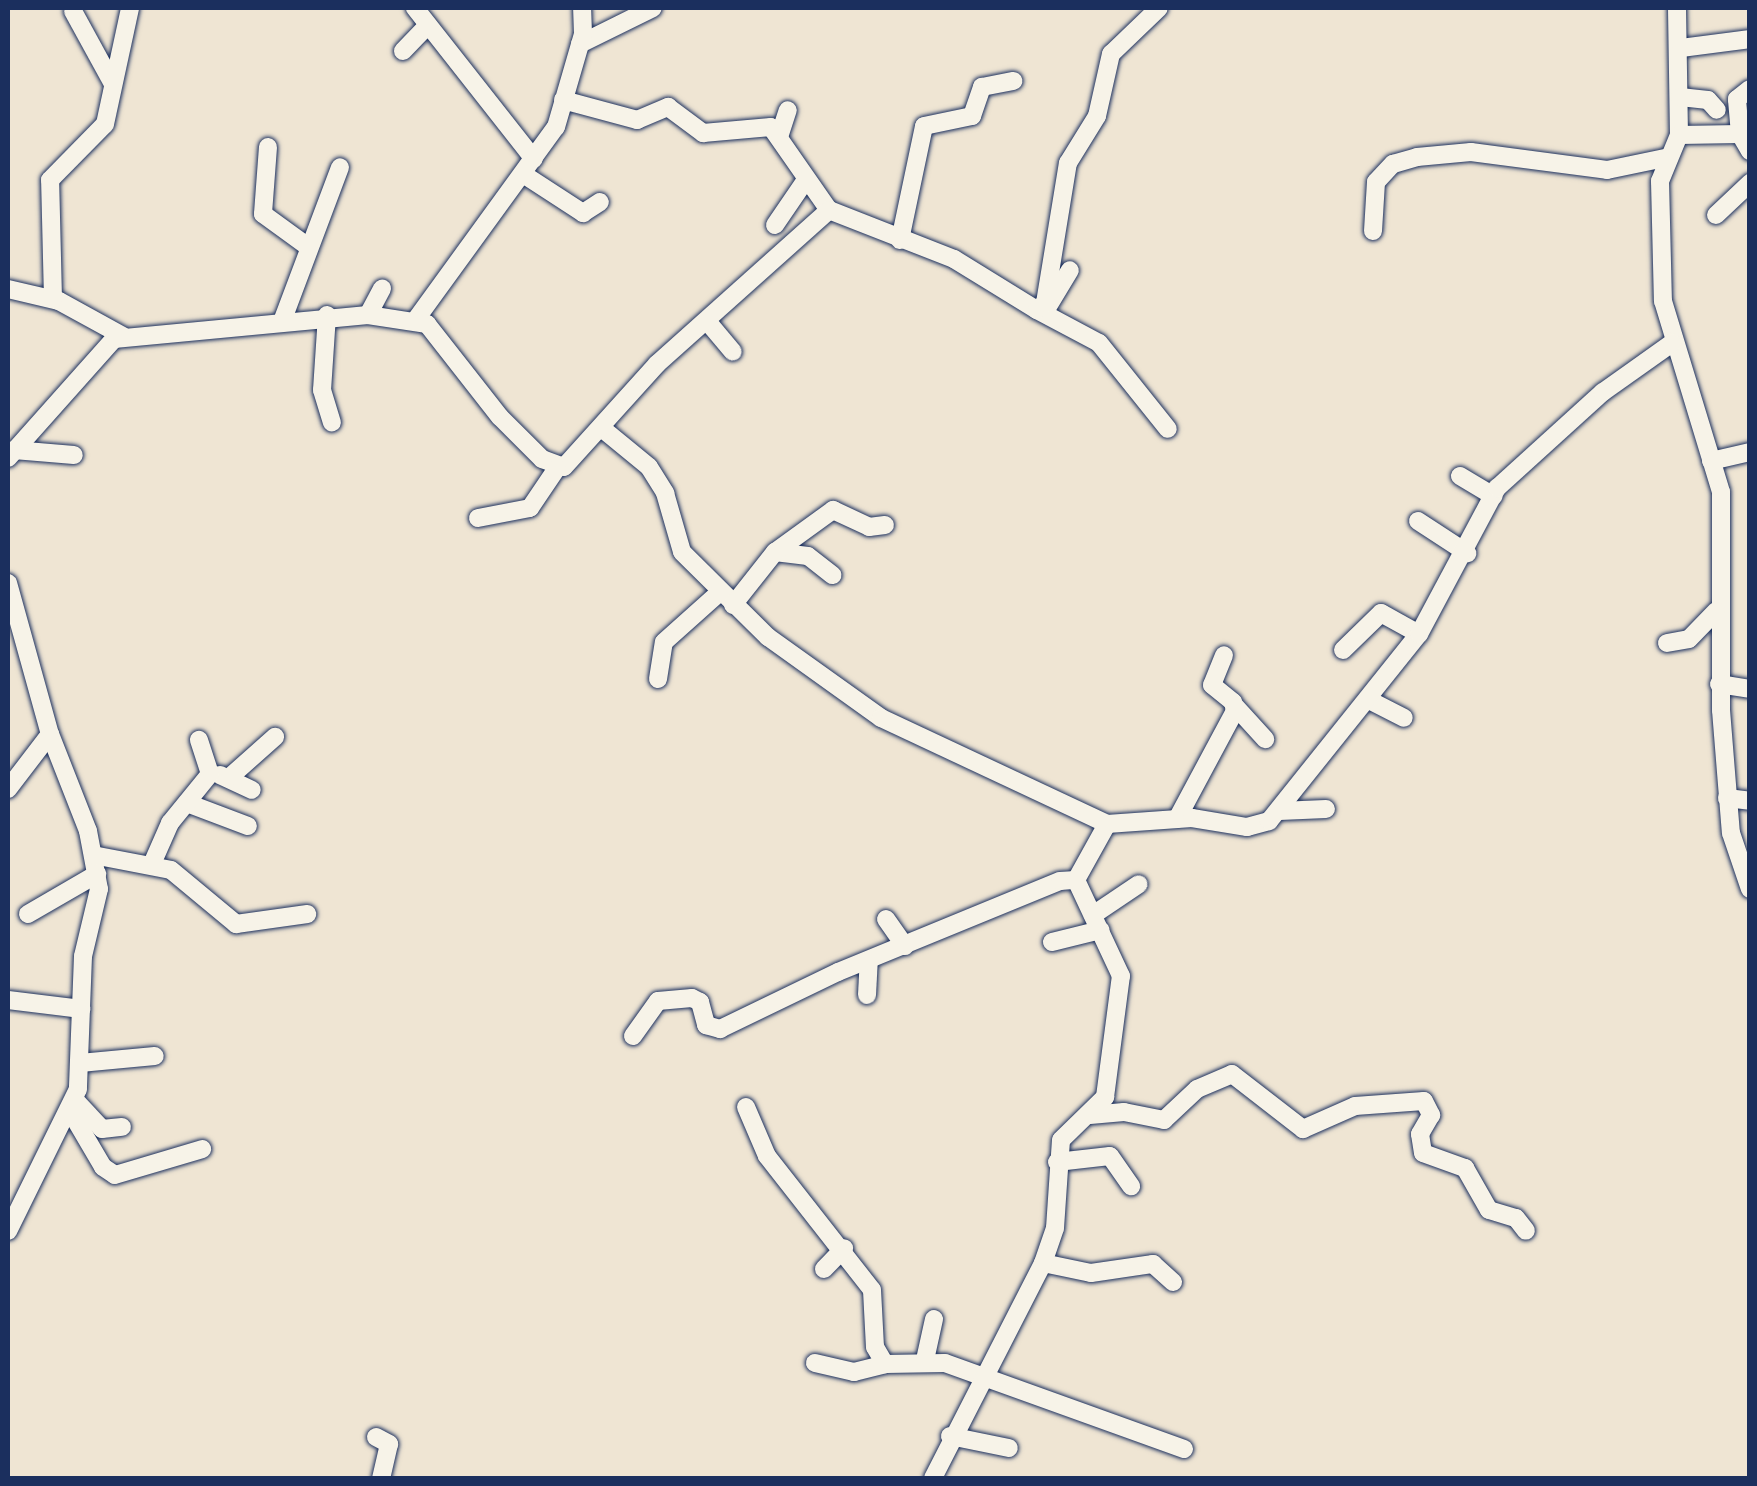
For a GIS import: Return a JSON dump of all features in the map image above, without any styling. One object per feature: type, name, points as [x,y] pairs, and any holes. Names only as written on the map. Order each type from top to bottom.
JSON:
[{"type":"street","points":[[53,299],[50,180],[99,134],[130,8]]},
{"type":"street","points":[[415,8],[529,166],[583,213],[600,202]]},
{"type":"street","points":[[417,318],[556,127],[580,44],[582,8]]},
{"type":"street","points":[[580,44],[652,8]]},
{"type":"street","points":[[1040,312],[1045,303],[1068,164],[1097,116],[1111,54],[1158,8]]},
{"type":"street","points":[[1677,8],[1681,48],[1680,135],[1665,158],[1660,264],[1672,343],[1720,492],[1716,611],[1727,798],[1750,889]]},
{"type":"street","points":[[72,11],[113,84]]},
{"type":"street","points":[[403,51],[428,24]]},
{"type":"street","points":[[1681,48],[1750,39]]},
{"type":"street","points":[[900,240],[924,126],[972,116],[982,87],[1013,80]]},
{"type":"street","points":[[1680,135],[1747,145],[1737,99],[1750,88]]},
{"type":"street","points":[[1680,97],[1708,100],[1717,110]]},
{"type":"street","points":[[563,100],[637,120],[668,107],[703,133],[757,125],[780,134],[805,181],[830,210],[962,264],[1098,343],[1168,429]]},
{"type":"street","points":[[780,134],[788,110]]},
{"type":"street","points":[[268,147],[263,214],[307,246]]},
{"type":"street","points":[[1372,231],[1376,182],[1392,164],[1417,157],[1471,152],[1607,170],[1665,158]]},
{"type":"street","points":[[283,319],[307,246],[334,195],[340,167]]},
{"type":"street","points":[[775,226],[805,181]]},
{"type":"street","points":[[1716,215],[1750,183]]},
{"type":"street","points":[[478,518],[530,508],[557,468],[575,461],[657,364],[830,210]]},
{"type":"street","points":[[962,264],[967,290]]},
{"type":"street","points":[[1040,312],[1070,270]]},
{"type":"street","points":[[368,315],[382,289]]},
{"type":"street","points":[[8,290],[53,299],[123,336]]},
{"type":"street","points":[[11,454],[109,343],[123,336],[327,315],[368,315],[417,318],[436,332],[500,417],[557,468]]},
{"type":"street","points":[[327,315],[322,390],[332,423]]},
{"type":"street","points":[[707,321],[732,352]]},
{"type":"street","points":[[1279,811],[1419,634],[1467,554],[1493,496],[1603,392],[1672,343]]},
{"type":"street","points":[[604,430],[648,467],[665,493],[678,544],[726,598],[842,695],[1106,824],[1177,819],[1247,827],[1279,811],[1326,809]]},
{"type":"street","points":[[1711,462],[1750,452]]},
{"type":"street","points":[[11,454],[74,455]]},
{"type":"street","points":[[1460,476],[1493,496]]},
{"type":"street","points":[[658,680],[664,642],[726,598],[775,552],[833,510],[868,527],[885,525]]},
{"type":"street","points":[[1418,522],[1467,554]]},
{"type":"street","points":[[775,552],[808,556],[832,574]]},
{"type":"street","points":[[8,583],[50,734],[95,865],[81,1009],[80,1063],[72,1104],[8,1231]]},
{"type":"street","points":[[1667,643],[1689,639],[1716,611]]},
{"type":"street","points":[[1343,650],[1381,613],[1419,634]]},
{"type":"street","points":[[1224,655],[1212,685],[1265,738]]},
{"type":"street","points":[[1719,684],[1750,689]]},
{"type":"street","points":[[1369,700],[1404,718]]},
{"type":"street","points":[[1177,819],[1235,706]]},
{"type":"street","points":[[8,789],[50,734]]},
{"type":"street","points":[[231,776],[275,737]]},
{"type":"street","points":[[199,740],[210,774]]},
{"type":"street","points":[[152,864],[170,823],[210,774]]},
{"type":"street","points":[[210,774],[231,776],[252,790]]},
{"type":"street","points":[[1727,798],[1750,801]]},
{"type":"street","points":[[188,803],[248,826]]},
{"type":"street","points":[[1076,880],[1106,824]]},
{"type":"street","points":[[28,914],[95,865],[152,864],[189,880],[236,924],[307,914]]},
{"type":"street","points":[[633,1036],[658,1001],[692,998],[700,1002],[706,1025],[720,1029],[1060,880],[1076,880]]},
{"type":"street","points":[[934,1478],[950,1436],[1043,1263],[1055,1228],[1061,1140],[1081,1117],[1106,1098],[1121,990],[1118,965],[1076,880]]},
{"type":"street","points":[[1052,942],[1097,922],[1139,884]]},
{"type":"street","points":[[886,919],[904,946]]},
{"type":"street","points":[[867,995],[869,961]]},
{"type":"street","points":[[8,1000],[81,1009]]},
{"type":"street","points":[[80,1063],[155,1056]]},
{"type":"street","points":[[1081,1117],[1124,1112],[1164,1120],[1197,1089],[1232,1074],[1303,1129],[1354,1106],[1424,1101],[1431,1115],[1420,1134],[1423,1153],[1465,1168],[1489,1210],[1516,1218],[1526,1231]]},
{"type":"street","points":[[72,1104],[102,1129],[122,1127]]},
{"type":"street","points":[[72,1104],[103,1167],[115,1175],[202,1149]]},
{"type":"street","points":[[746,1107],[768,1156],[844,1248],[872,1290],[875,1347],[885,1364]]},
{"type":"street","points":[[1057,1162],[1110,1156],[1131,1186]]},
{"type":"street","points":[[824,1269],[844,1248]]},
{"type":"street","points":[[1043,1263],[1091,1273],[1153,1264],[1173,1282]]},
{"type":"street","points":[[925,1360],[934,1319]]},
{"type":"street","points":[[815,1362],[854,1372],[925,1360],[984,1376],[1184,1448]]},
{"type":"street","points":[[376,1436],[389,1444],[382,1478]]},
{"type":"street","points":[[950,1436],[1009,1448]]}]
